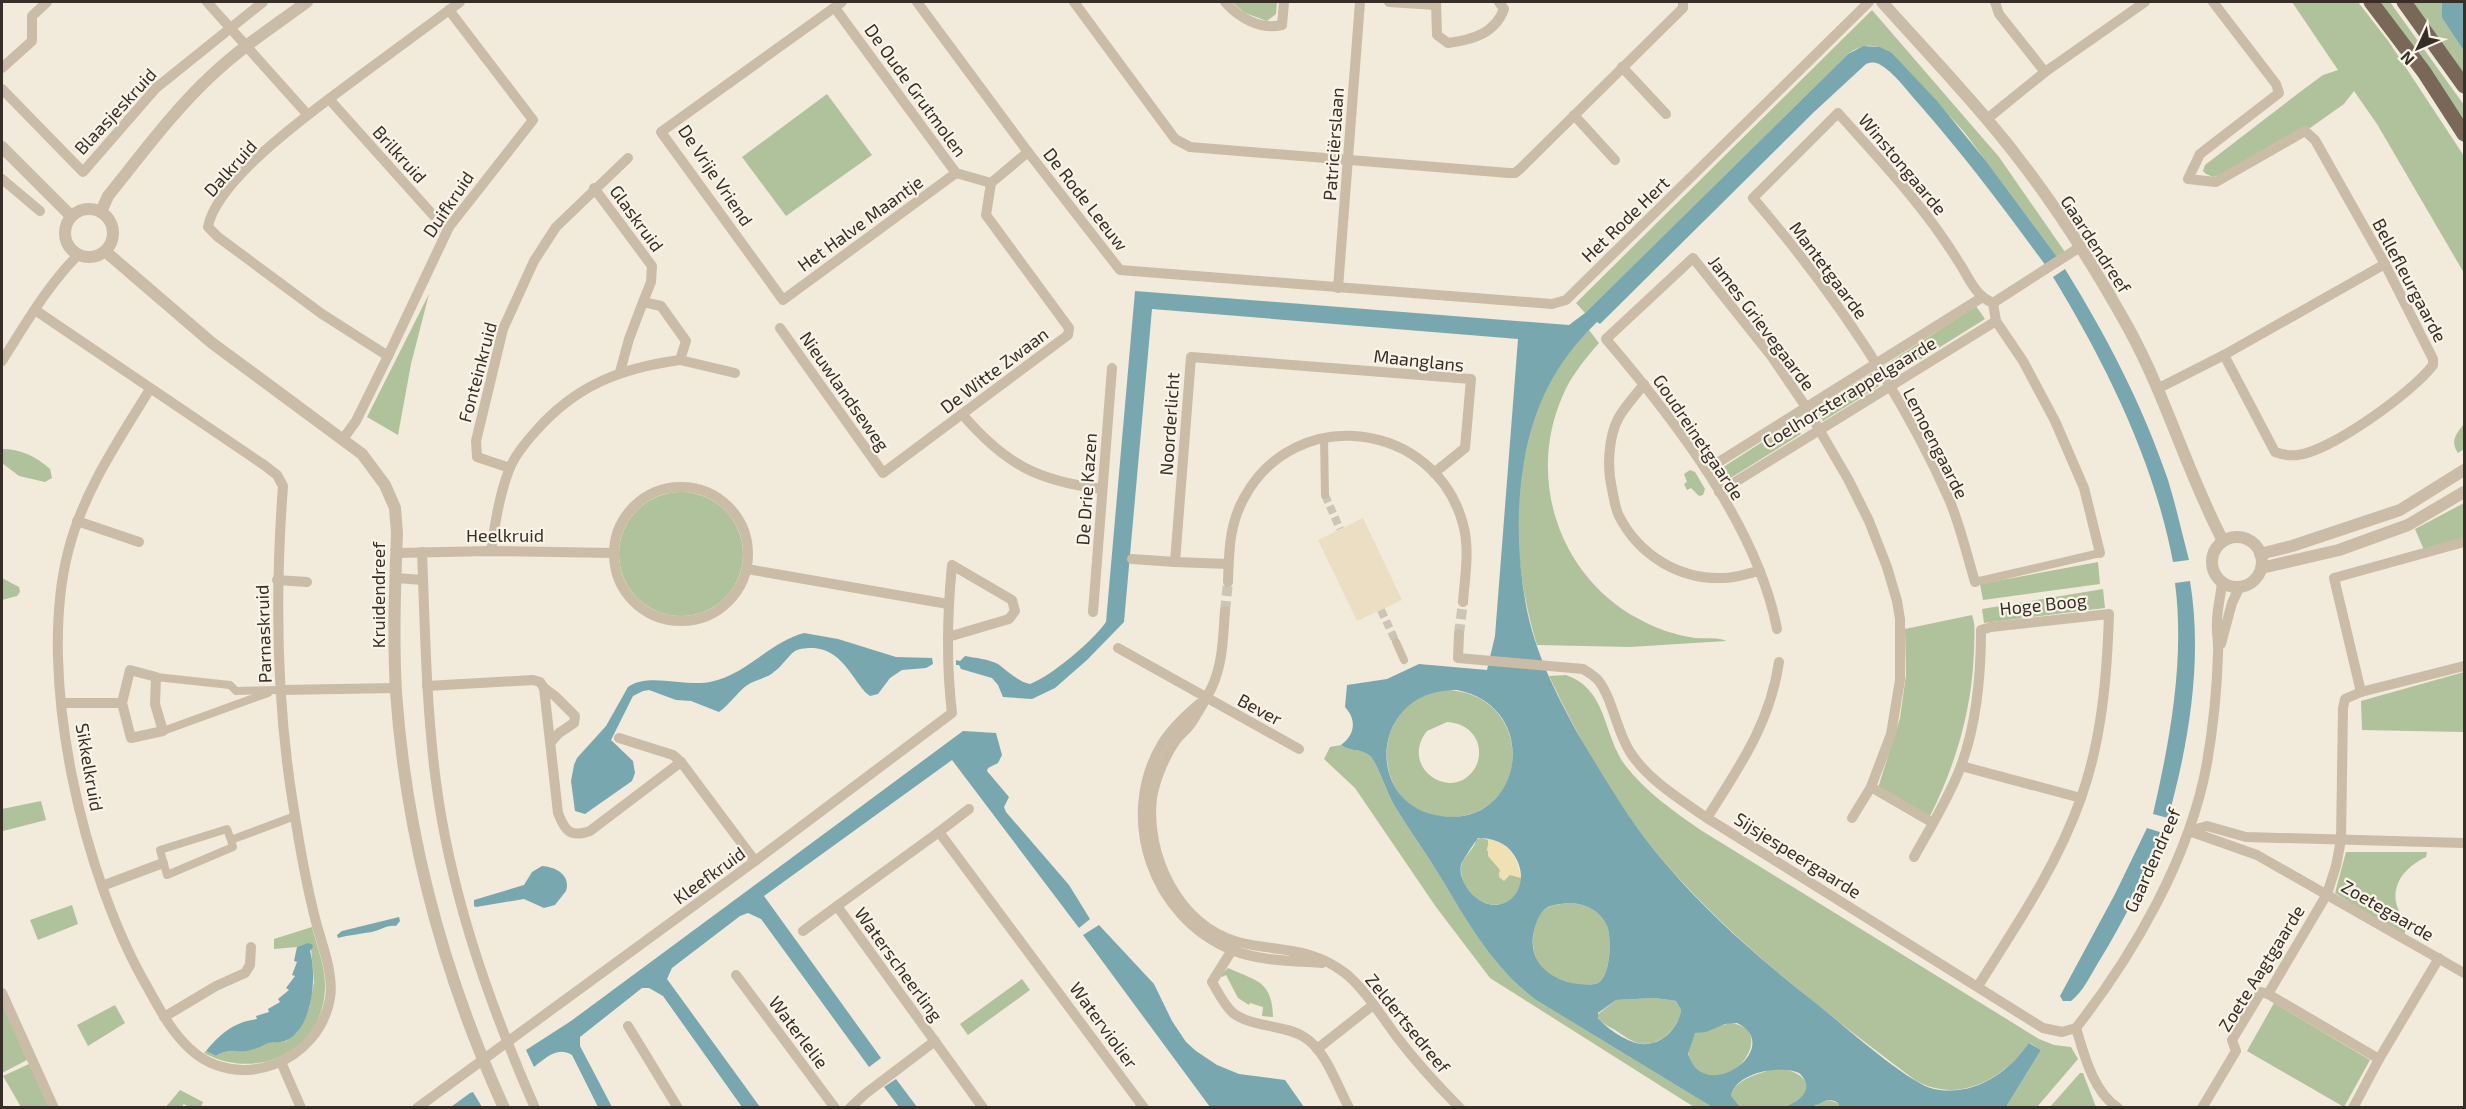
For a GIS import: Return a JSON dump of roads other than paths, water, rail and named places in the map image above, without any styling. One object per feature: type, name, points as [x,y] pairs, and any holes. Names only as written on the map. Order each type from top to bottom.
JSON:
[{"type":"main road","points":[[2371,2],[2424,72],[2464,134]]},
{"type":"main road","points":[[2404,2],[2464,86]]},
{"type":"street","points":[[2,68],[32,41],[32,16],[47,2]]},
{"type":"street","points":[[207,2],[307,114]]},
{"type":"street","name":"Blaasjeskruid","points":[[2,89],[83,172],[156,88],[263,2]]},
{"type":"street","points":[[101,212],[108,196],[178,109],[213,74],[247,45],[308,2]]},
{"type":"street","name":"Dalkruid","points":[[388,356],[322,314],[252,264],[208,227],[211,214],[246,169],[307,114],[460,2]]},
{"type":"street","name":"De Rode Leeuw","points":[[917,2],[1028,152],[1120,270],[1338,288]]},
{"type":"street","points":[[1074,2],[1175,139],[1190,147],[1515,172],[1683,8],[1683,2]]},
{"type":"street","points":[[1225,2],[1238,15],[1253,23],[1273,27],[1282,25],[1284,2]]},
{"type":"street","name":"Patriciërslaan","points":[[1338,288],[1360,2]]},
{"type":"street","points":[[1389,2],[1436,3],[1437,35],[1448,43],[1469,40],[1488,31],[1501,18],[1504,9],[1499,2]]},
{"type":"street","name":"Het Rode Hert","points":[[1338,288],[1552,304],[1566,300],[1869,2]]},
{"type":"street","name":"Gaardendreef","points":[[1882,2],[1987,119],[2035,182],[2080,248],[2129,329],[2223,541]]},
{"type":"street","points":[[1995,2],[1999,14],[2045,72]]},
{"type":"street","points":[[1987,119],[2045,72],[2145,2]]},
{"type":"street","name":"Bellefleurgaarde","points":[[2213,2],[2276,84],[2279,93],[2200,154],[2188,179],[2216,182],[2305,131],[2314,140],[2385,264],[2433,359],[2433,365],[2380,411],[2352,431],[2300,455],[2285,456],[2275,452],[2224,355]]},
{"type":"street","name":"De Oude Grutmolen","points":[[838,4],[956,173],[991,183]]},
{"type":"street","name":"De Vrije Vriend","points":[[783,300],[661,132],[838,4]]},
{"type":"street","name":"Duifkruid","points":[[343,439],[356,421],[449,227],[532,120],[449,10]]},
{"type":"street","points":[[1622,67],[1666,114]]},
{"type":"street","name":"Brilkruid","points":[[329,99],[433,215],[449,227]]},
{"type":"street","name":"Winstongaarde","points":[[1753,198],[1838,113],[1909,194],[1957,258],[1981,298]]},
{"type":"street","points":[[1574,115],[1614,160]]},
{"type":"street","points":[[2,147],[71,216]]},
{"type":"street","points":[[991,183],[1028,152]]},
{"type":"street","name":"Fonteinkruid","points":[[510,468],[477,457],[476,441],[503,329],[534,261],[556,227],[594,188],[628,158]]},
{"type":"street","name":"Het Halve Maantje","points":[[783,300],[956,173]]},
{"type":"street","points":[[2,179],[40,211]]},
{"type":"street","name":"De Witte Zwaan","points":[[883,473],[1068,335],[1068,328],[986,215],[991,183]]},
{"type":"street","name":"Glaskruid","points":[[594,188],[651,266],[651,282],[629,339],[620,372]]},
{"type":"street","name":"Mantetgaarde","points":[[1753,198],[1840,308],[1890,387]]},
{"type":"street","points":[[85,209],[101,212],[111,223],[113,230],[111,244],[106,252],[88,258],[78,255],[72,251],[65,238],[67,223],[71,216],[85,209]]},
{"type":"street","points":[[1993,303],[2080,248]]},
{"type":"street","name":"Kruidendreef","points":[[106,252],[212,343],[362,454],[385,485],[395,508],[396,688],[408,792],[429,900],[456,989],[504,1107]]},
{"type":"street","points":[[2,361],[35,310],[66,267],[78,255]]},
{"type":"street","name":"James Grievegaarde","points":[[1606,339],[1693,258],[1772,357],[1806,407],[1869,521],[1897,601],[1900,619],[1900,680],[1893,723],[1871,787],[1852,818]]},
{"type":"street","points":[[2157,388],[2224,355],[2385,264]]},
{"type":"street","points":[[1981,298],[1993,303]]},
{"type":"street","name":"Coelhorsterappelgaarde","points":[[1706,471],[1981,298]]},
{"type":"street","points":[[643,302],[661,306],[686,340],[680,360]]},
{"type":"street","points":[[1993,303],[1996,321],[2023,361],[2055,420],[2084,488],[2100,553]]},
{"type":"street","name":"Parnaskruid","points":[[35,310],[277,475],[283,486],[277,580],[283,733],[295,816],[316,922],[331,981],[330,998],[322,1021],[307,1044],[281,1062]]},
{"type":"street","name":"Coelhorsterappelgaarde","points":[[1719,492],[1996,321]]},
{"type":"street","name":"Nieuwlandseweg","points":[[780,328],[883,473]]},
{"type":"street","name":"Goudreinetgaarde","points":[[1606,339],[1644,384],[1719,492],[1760,571],[1778,629]]},
{"type":"street","name":"Noorderlicht","points":[[1175,562],[1191,357],[1332,368]]},
{"type":"street","points":[[491,551],[499,503],[510,468],[526,442],[555,410],[588,387],[620,372],[653,364],[680,360],[735,373]]},
{"type":"street","name":"De Drie Kazen","points":[[1093,612],[1113,368]]},
{"type":"street","name":"Maanglans","points":[[1332,368],[1471,379],[1465,448],[1434,473]]},
{"type":"street","points":[[1644,384],[1618,418],[1612,438],[1610,479],[1618,514],[1635,540],[1657,561],[1673,569],[1689,574],[1725,578],[1760,571]]},
{"type":"street","name":"Lemoengaarde","points":[[1890,387],[1950,501],[1975,582]]},
{"type":"street","name":"Sikkelkruid","points":[[150,389],[110,452],[76,521],[67,556],[60,596],[58,656],[62,703],[77,802],[102,886],[138,971],[164,1017],[186,1046],[214,1065],[247,1071],[258,1070],[281,1062]]},
{"type":"street","points":[[962,414],[989,443],[1021,467],[1053,480],[1102,489]]},
{"type":"street","points":[[1227,582],[1232,525],[1252,484],[1281,455],[1324,438],[1355,435],[1383,440],[1406,450],[1434,473],[1453,499],[1465,533],[1466,567],[1463,602]]},
{"type":"street","points":[[1324,438],[1325,495]]},
{"type":"street","points":[[2260,554],[2292,546],[2400,510],[2464,470]]},
{"type":"street","points":[[686,486],[711,493],[732,509],[746,537],[749,556],[747,569],[736,592],[718,610],[695,620],[669,620],[645,610],[635,602],[620,580],[614,554],[616,538],[622,523],[638,502],[661,490],[686,486]]},
{"type":"street","points":[[2261,568],[2339,550],[2409,525],[2464,492]]},
{"type":"street","points":[[76,521],[139,542]]},
{"type":"street","points":[[2232,537],[2247,539],[2257,547],[2260,554],[2261,568],[2254,580],[2240,586],[2230,586],[2222,582],[2214,573],[2212,560],[2215,550],[2223,541],[2232,537]]},
{"type":"street","points":[[2464,543],[2334,578],[2361,692],[2464,666]]},
{"type":"street","name":"Heelkruid","points":[[396,553],[491,551],[614,554]]},
{"type":"street","points":[[422,552],[427,686],[435,776],[449,860],[466,926],[506,1043],[535,1107]]},
{"type":"street","name":"Hoge Boog","points":[[1975,582],[2100,553]]},
{"type":"street","points":[[1132,559],[1228,564]]},
{"type":"street","points":[[952,565],[1012,600],[1015,611],[1009,619],[948,637],[948,604],[952,565]]},
{"type":"street","points":[[747,569],[948,604]]},
{"type":"street","points":[[396,578],[423,580]]},
{"type":"street","points":[[277,580],[307,582]]},
{"type":"street","name":"Gaardendreef","points":[[2076,1028],[2125,958],[2162,891],[2188,831],[2206,765],[2218,653],[2217,622],[2222,582]]},
{"type":"street","name":"Gaardendreef","points":[[2218,653],[2232,603],[2240,586]]},
{"type":"street","name":"Zeldertsedreef","points":[[1224,611],[1217,674],[1191,724],[1174,742],[1166,757],[1152,797],[1152,833],[1155,850],[1167,878],[1180,901],[1211,929],[1235,941],[1307,952],[1346,974],[1373,1005],[1414,1060],[1460,1107]]},
{"type":"street","name":"Hoge Boog","points":[[1961,766],[1975,712],[1981,673],[1981,630],[2109,614],[2107,676],[2095,749],[2081,798]]},
{"type":"street","name":"Kleefkruid","points":[[417,1107],[755,861],[952,713],[947,671],[948,637]]},
{"type":"street","name":"Sijsjespeergaarde","points":[[1458,639],[1458,658],[1583,669],[1598,680],[1616,726],[1631,753],[1649,773],[1707,818],[2043,1028],[2062,1032],[2076,1028]]},
{"type":"street","points":[[1396,642],[1404,660]]},
{"type":"street","points":[[1118,648],[1206,698]]},
{"type":"street","points":[[1707,818],[1752,746],[1775,688],[1779,662]]},
{"type":"street","points":[[281,690],[249,698],[163,731],[131,738],[122,703],[130,670],[156,676],[230,685],[236,691],[281,690],[396,688]]},
{"type":"street","points":[[156,676],[155,704],[163,731]]},
{"type":"street","points":[[427,686],[533,680],[540,682],[575,716],[574,723],[559,733],[551,742]]},
{"type":"street","points":[[544,688],[558,813],[563,825],[570,833],[579,835],[590,831],[681,762]]},
{"type":"street","name":"Zoete Aagtgaarde","points":[[2202,1107],[2236,1051],[2232,1040],[2261,992],[2268,994],[2327,894],[2341,840],[2343,708],[2345,699],[2361,692]]},
{"type":"street","name":"Zeldertsedreef","points":[[1206,698],[1183,717],[1162,744],[1146,785],[1143,831],[1148,859],[1157,881],[1169,902],[1187,922],[1232,950],[1253,956],[1328,963]]},
{"type":"street","name":"Bever","points":[[1206,698],[1299,749]]},
{"type":"street","points":[[62,703],[122,703]]},
{"type":"street","points":[[619,738],[673,755],[681,762],[755,861]]},
{"type":"street","points":[[1914,856],[1961,766],[2081,798],[2061,846],[2037,892],[1978,986]]},
{"type":"street","points":[[1871,787],[1933,823]]},
{"type":"street","name":"Waterscheerling","points":[[803,931],[969,809]]},
{"type":"street","points":[[231,840],[295,816]]},
{"type":"street","points":[[2188,831],[2207,826],[2246,837],[2464,843]]},
{"type":"street","points":[[227,829],[231,840],[233,847],[167,875],[160,850],[227,829]]},
{"type":"street","name":"Zoetegaarde","points":[[2188,831],[2257,855],[2464,973]]},
{"type":"street","name":"Waterviolier","points":[[939,832],[1144,1107]]},
{"type":"street","points":[[102,886],[163,863]]},
{"type":"street","name":"Waterscheerling","points":[[837,906],[935,1041]]},
{"type":"street","points":[[164,1017],[216,986],[244,973],[250,965],[251,947]]},
{"type":"street","points":[[1232,950],[1212,982],[1224,1002],[1232,1012],[1244,1019],[1304,1037],[1317,1049],[1349,1107]]},
{"type":"street","points":[[2353,1107],[2439,958]]},
{"type":"street","name":"Waterlelie","points":[[736,975],[835,1107]]},
{"type":"street","points":[[2,993],[54,1107]]},
{"type":"street","points":[[2268,994],[2379,1059]]},
{"type":"street","points":[[1317,1049],[1373,1005]]},
{"type":"street","points":[[628,1026],[678,1107]]},
{"type":"street","points":[[2076,1028],[2086,1062],[2106,1100],[2118,1107]]},
{"type":"street","points":[[850,1107],[935,1041],[983,1107]]},
{"type":"street","points":[[281,1062],[301,1107]]},
{"type":"water","points":[[2442,2],[2464,2],[2464,51],[2442,18]]},
{"type":"water","points":[[1863,46],[1880,47],[1891,52],[1937,101],[1986,161],[2058,258],[2046,266],[1968,163],[1900,82],[1879,64],[1873,62],[1866,64],[1814,112],[1600,324],[1597,322],[1565,359],[1552,379],[1534,421],[1523,468],[1519,535],[1524,591],[1534,639],[1540,655],[1578,734],[1638,829],[1657,854],[1699,900],[1769,965],[1876,1052],[1923,1085],[1949,1091],[1976,1086],[2000,1073],[2021,1054],[2029,1043],[2041,1050],[2006,1107],[1840,1108],[1838,1103],[1830,1100],[1807,1108],[1785,1107],[1804,1094],[1806,1084],[1804,1079],[1799,1073],[1770,1070],[1750,1076],[1735,1088],[1731,1096],[1740,1107],[1712,1107],[1536,1000],[1507,974],[1482,944],[1394,805],[1373,759],[1363,752],[1341,745],[1349,737],[1353,727],[1349,712],[1345,707],[1347,685],[1387,679],[1419,664],[1487,670],[1495,636],[1518,339],[1152,309],[1124,622],[1087,660],[1055,688],[1032,699],[1003,697],[992,678],[961,669],[959,665],[956,665],[956,660],[960,661],[965,656],[986,660],[998,664],[1017,679],[1030,684],[1049,674],[1071,657],[1106,622],[1135,291],[1569,325],[1585,313],[1848,54]],"holes":[[[1457,690],[1484,701],[1502,719],[1511,741],[1512,764],[1505,786],[1490,804],[1469,815],[1441,816],[1416,808],[1398,792],[1389,771],[1387,749],[1393,727],[1406,708],[1428,695]],[[1478,838],[1503,844],[1514,855],[1520,868],[1521,880],[1518,891],[1502,904],[1492,905],[1480,901],[1469,891],[1462,879],[1461,865]],[[1570,903],[1592,909],[1607,926],[1609,958],[1604,975],[1595,984],[1570,983],[1559,979],[1549,973],[1535,955],[1533,944],[1536,922],[1544,910]],[[1655,998],[1676,1001],[1681,1010],[1670,1033],[1659,1041],[1647,1044],[1620,1036],[1598,1018],[1598,1013],[1616,1000]],[[1737,1023],[1750,1033],[1752,1045],[1747,1057],[1737,1067],[1723,1074],[1709,1075],[1697,1069],[1688,1054],[1695,1033],[1706,1032],[1725,1024]]]},
{"type":"water","points":[[2065,269],[2109,345],[2147,425],[2168,480],[2189,560],[2173,562],[2154,487],[2126,414],[2073,310],[2053,277]]},
{"type":"water","points":[[2190,581],[2195,640],[2192,701],[2188,731],[2168,818],[2153,814],[2170,728],[2177,670],[2178,612],[2175,583]]},
{"type":"water","points":[[804,633],[838,639],[896,657],[932,658],[933,664],[926,668],[902,670],[890,678],[878,694],[870,696],[844,664],[831,653],[814,648],[802,649],[792,653],[772,674],[746,686],[719,712],[691,701],[676,700],[649,690],[643,691],[633,696],[611,740],[633,761],[635,773],[632,781],[585,814],[575,811],[571,781],[574,765],[577,758],[606,726],[628,687],[636,683],[656,680],[710,682],[735,673],[780,643]]},
{"type":"water","points":[[963,731],[996,733],[1002,755],[998,763],[988,768],[987,771],[1009,797],[1004,807],[1006,812],[1069,885],[1090,919],[1079,928],[952,760],[764,896],[881,1058],[869,1067],[761,919],[748,913],[740,916],[672,968],[667,979],[760,1107],[742,1107],[663,996],[649,988],[642,988],[580,1037],[580,1046],[612,1107],[598,1107],[572,1055],[557,1052],[534,1067],[526,1050],[571,1021]]},
{"type":"water","points":[[2147,828],[2163,833],[2134,899],[2083,988],[2071,1001],[2063,1001],[2060,996],[2115,894]]},
{"type":"water","points":[[542,866],[557,870],[566,880],[566,891],[555,905],[544,908],[524,899],[474,906],[474,900],[524,885],[532,872]]},
{"type":"water","points":[[399,917],[400,921],[396,926],[338,938],[337,935],[342,931]]},
{"type":"water","points":[[1099,925],[1154,984],[1172,1021],[1186,1042],[1196,1051],[1217,1065],[1239,1074],[1285,1080],[1304,1107],[1210,1107],[1083,935]]},
{"type":"water","points":[[307,943],[312,944],[313,947],[310,951],[313,987],[308,1013],[296,1033],[285,1041],[268,1043],[246,1051],[226,1051],[216,1056],[206,1051],[228,1029],[257,1019],[256,1016],[269,1012],[268,1009],[280,1002],[278,999],[289,990],[286,988],[295,976],[292,975],[297,962],[294,961],[297,947]]},
{"type":"water","points":[[896,1079],[917,1107],[899,1107],[884,1087]]},
{"type":"water","points":[[473,1092],[482,1107],[451,1107],[470,1093]]},
{"type":"tunnel","points":[[1325,495],[1340,529]]},
{"type":"tunnel","points":[[1225,611],[1228,582]]},
{"type":"tunnel","points":[[1459,634],[1463,602]]},
{"type":"tunnel","points":[[1381,610],[1396,642]]}]
